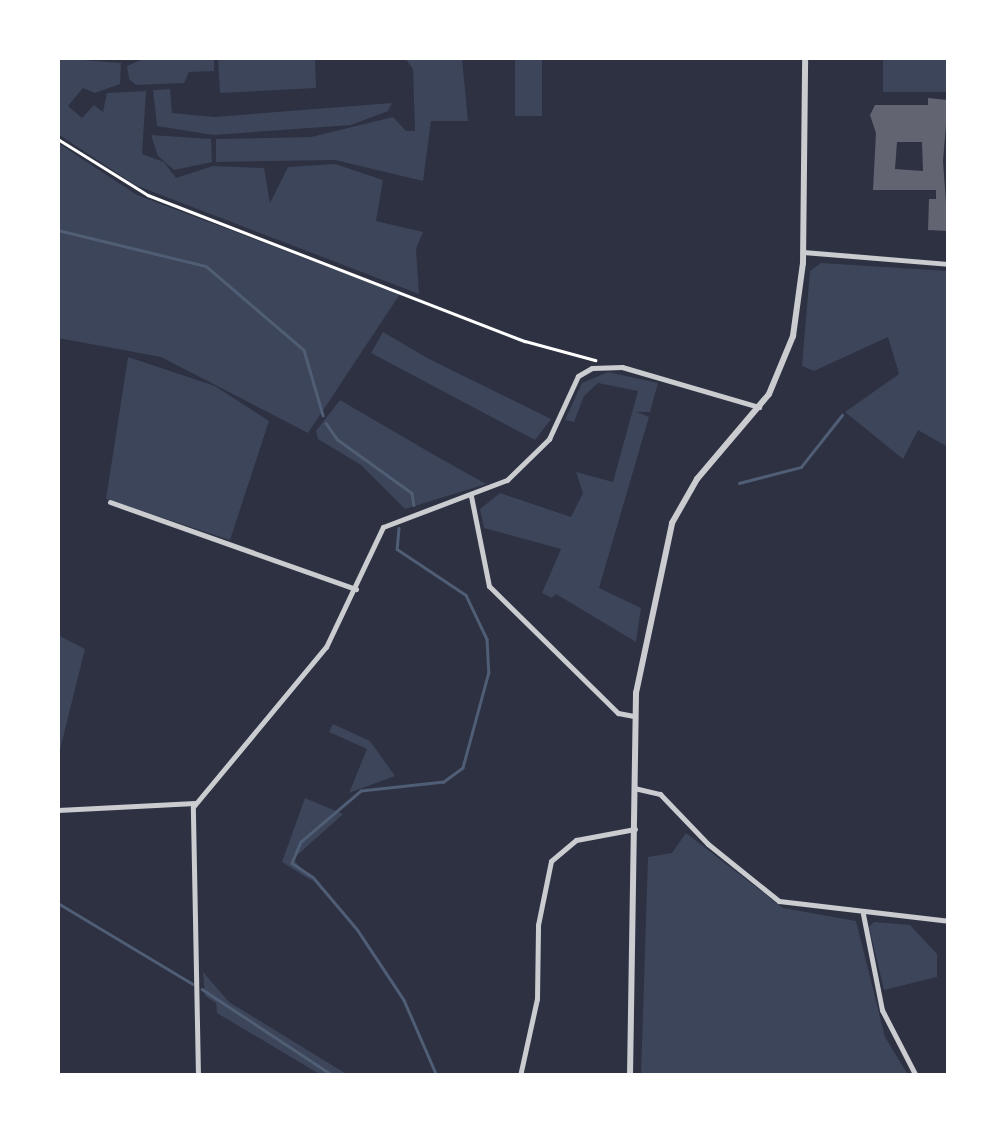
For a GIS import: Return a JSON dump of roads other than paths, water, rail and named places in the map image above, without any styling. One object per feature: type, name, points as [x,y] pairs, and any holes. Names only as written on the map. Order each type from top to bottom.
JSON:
[{"type":"street","points":[[630,1076],[634,716],[672,523],[697,479],[759,408],[790,347],[803,252],[805,58]]},
{"type":"street","points":[[803,252],[948,264]]},
{"type":"street","points":[[198,1076],[190,829],[195,803],[322,652],[390,521],[504,482],[554,432],[578,376],[606,366],[759,408]]},
{"type":"street","points":[[470,496],[489,586],[618,713],[634,716]]},
{"type":"street","points":[[110,502],[356,589]]},
{"type":"street","points":[[634,788],[660,794],[708,844],[779,900],[948,921]]},
{"type":"street","points":[[58,810],[195,803]]},
{"type":"street","points":[[520,1076],[537,999],[537,940],[551,861],[576,840],[634,828]]},
{"type":"street","points":[[862,913],[882,1010],[916,1076]]},
{"type":"waterway","points":[[58,230],[206,266],[304,350],[323,415]]},
{"type":"waterway","points":[[739,483],[801,467],[842,415]]},
{"type":"waterway","points":[[326,423],[337,439],[412,493],[414,505]]},
{"type":"waterway","points":[[399,528],[397,549],[466,595],[487,639],[489,672],[463,768],[444,782],[361,791],[301,842],[292,863],[313,877],[357,929],[404,1000],[437,1076]]},
{"type":"waterway","points":[[58,903],[193,984]]},
{"type":"waterway","points":[[202,989],[334,1076]]}]
